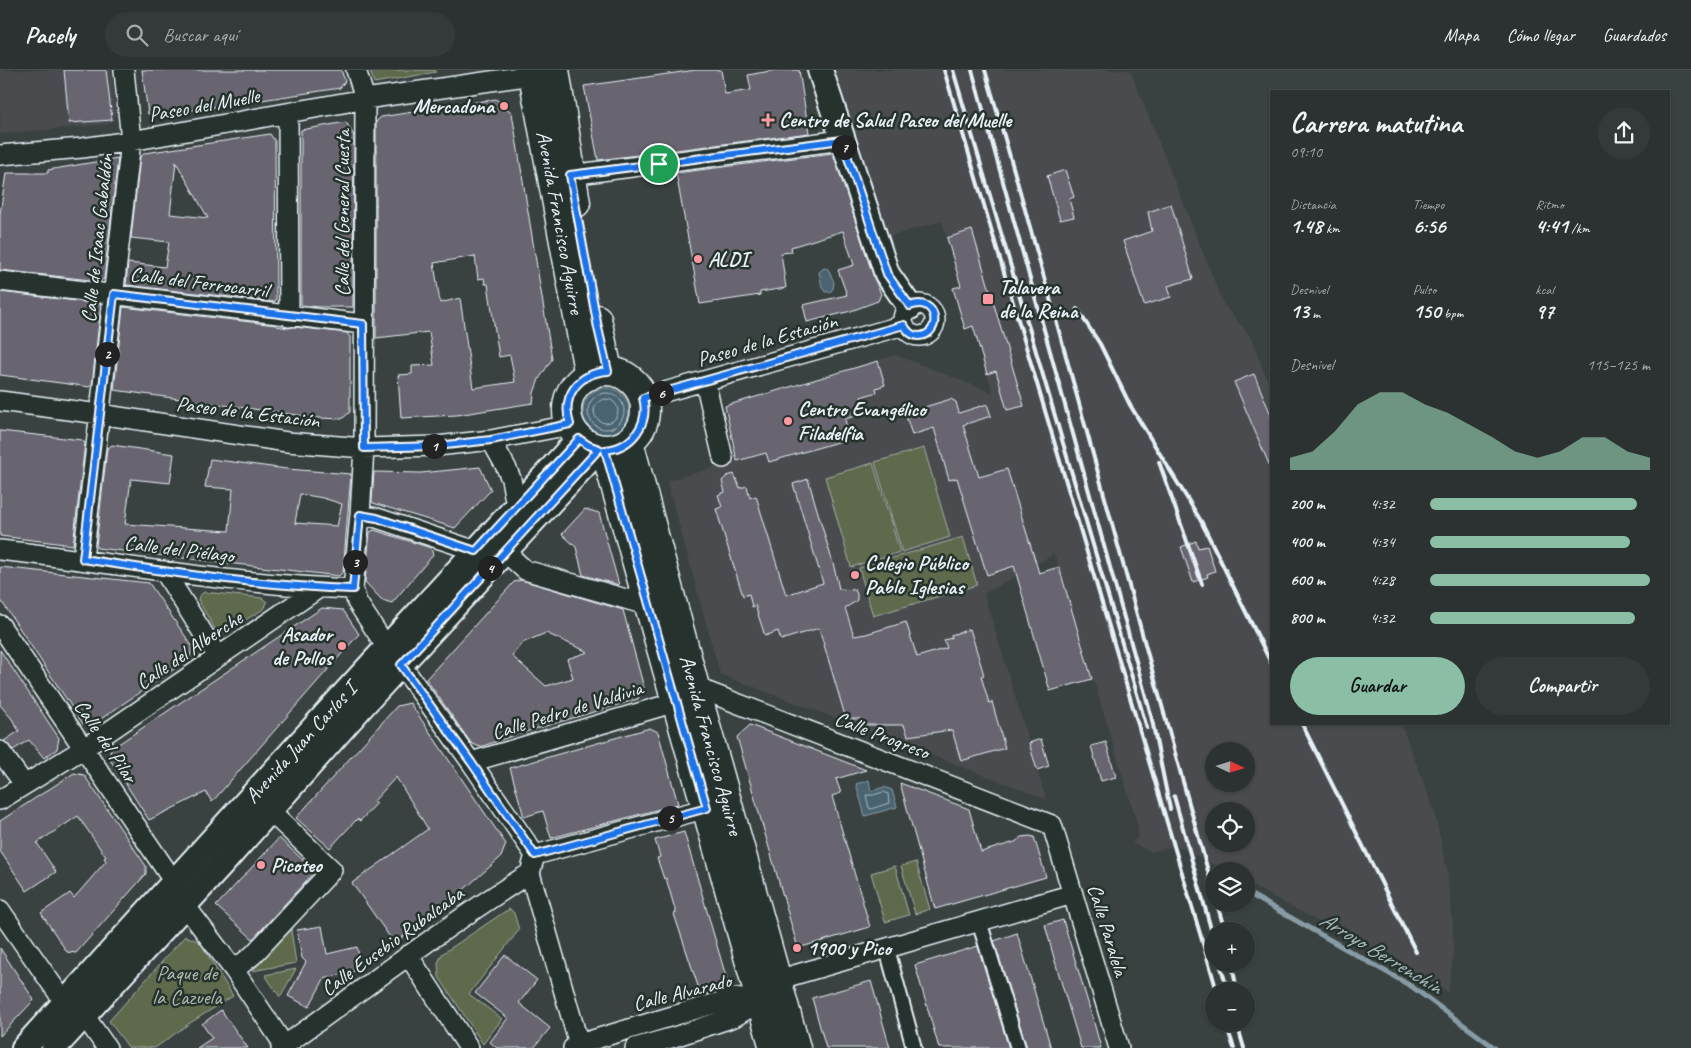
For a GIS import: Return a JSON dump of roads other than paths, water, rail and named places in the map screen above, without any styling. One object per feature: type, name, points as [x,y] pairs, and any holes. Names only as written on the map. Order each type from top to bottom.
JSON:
[{"type":"main road","name":"Avenida Francisco Aguirre","points":[[549,71],[598,328],[598,373]]},
{"type":"main road","name":"Avenida Francisco Aguirre","points":[[549,71],[598,373]]},
{"type":"main road","name":"Avenida Francisco Aguirre","points":[[598,373],[578,383],[570,396],[567,409],[597,441],[686,694],[769,991],[774,1048]]},
{"type":"main road","points":[[597,441],[638,433],[643,422],[645,410],[639,389],[627,377],[598,373]]},
{"type":"main road","name":"Avenida Francisco Aguirre","points":[[597,441],[650,606],[686,694],[707,808],[769,991],[796,1048]]},
{"type":"street","name":"Calle de Isaac Gabaldón","points":[[83,559],[131,141],[124,70]]},
{"type":"street","name":"Calle del General Cuesta","points":[[353,589],[364,448],[365,100],[356,70]]},
{"type":"street","points":[[820,70],[887,274],[907,316]]},
{"type":"street","name":"Paseo del Muelle","points":[[0,155],[82,148],[131,141],[365,100],[549,71]]},
{"type":"street","points":[[288,113],[289,316]]},
{"type":"street","points":[[570,175],[842,140]]},
{"type":"street","name":"Calle del Ferrocarril","points":[[0,281],[363,324]]},
{"type":"street","name":"Paseo de la Estación","points":[[643,398],[705,382],[907,316]]},
{"type":"street","points":[[705,382],[723,458]]},
{"type":"street","name":"Paseo de la Estación","points":[[0,402],[100,414],[287,442],[364,448],[437,446],[491,440],[597,441]]},
{"type":"street","points":[[491,440],[511,479],[516,506]]},
{"type":"street","name":"Avenida Juan Carlos I","points":[[24,1048],[74,1009],[184,904],[269,810],[394,657],[476,551],[516,506],[597,441]]},
{"type":"street","name":"Avenida Juan Carlos I","points":[[54,1048],[74,1009],[174,882],[394,657],[505,552],[597,441]]},
{"type":"street","points":[[360,515],[377,518],[476,551]]},
{"type":"street","name":"Calle del Piélago","points":[[0,550],[83,559],[164,571],[319,588],[353,589]]},
{"type":"street","points":[[505,552],[525,570],[650,606]]},
{"type":"street","points":[[164,571],[218,657]]},
{"type":"street","name":"Calle del Alberche","points":[[0,800],[83,749],[319,588]]},
{"type":"street","points":[[353,589],[357,602],[394,657],[471,762],[532,864],[577,1046]]},
{"type":"street","name":"Calle del Pilar","points":[[0,625],[174,882]]},
{"type":"street","name":"Calle Pedro de Valdivia","points":[[471,762],[686,694]]},
{"type":"street","name":"Calle Progreso","points":[[686,694],[1052,825]]},
{"type":"street","points":[[0,751],[24,784]]},
{"type":"street","name":"Calle Eusebio Rubalcaba","points":[[284,1047],[408,955],[499,892],[532,864],[707,808]]},
{"type":"street","points":[[234,970],[253,955],[332,870],[269,810]]},
{"type":"street","name":"Calle Paralela","points":[[1052,825],[1119,1048]]},
{"type":"street","name":"Calle Alvarado","points":[[577,1046],[733,998],[769,991],[886,948],[1074,894]]},
{"type":"street","points":[[184,904],[234,970],[284,1047]]},
{"type":"street","points":[[0,910],[74,1009],[107,1048]]},
{"type":"street","points":[[979,922],[1018,1048]]},
{"type":"street","points":[[886,948],[914,1048]]},
{"type":"street","points":[[408,955],[469,1048]]},
{"type":"street","name":"Calle Alvarado","points":[[635,1048],[675,1042],[734,1016],[769,991]]},
{"type":"water","points":[[824,268],[828,269],[834,282],[833,289],[830,292],[825,292],[822,287],[819,272]]},
{"type":"water","points":[[606,388],[619,392],[625,398],[629,411],[625,424],[619,430],[606,434],[593,430],[587,424],[583,411],[587,398],[593,392]]},
{"type":"water","points":[[869,780],[871,791],[884,787],[892,790],[897,807],[865,816],[856,784]]},
{"type":"waterway","name":"Arroyo Berrenchin","points":[[1255,897],[1411,986],[1495,1048]]},
{"type":"railway","points":[[944,70],[1214,982]]},
{"type":"railway","points":[[953,70],[1147,728]]},
{"type":"railway","points":[[972,70],[1151,715],[1170,809]]},
{"type":"railway","points":[[985,70],[1044,275],[1206,862]]},
{"type":"railway","points":[[1077,309],[1100,344],[1130,405],[1201,521],[1270,661]]},
{"type":"railway","points":[[1159,462],[1202,584]]},
{"type":"railway","points":[[1302,725],[1416,952]]},
{"type":"railway","points":[[1174,796],[1209,922]]},
{"type":"railway","points":[[1219,912],[1222,922]]},
{"type":"railway","points":[[1222,972],[1225,982]]},
{"type":"railway","points":[[1233,972],[1235,982]]},
{"type":"railway","points":[[1229,1032],[1234,1048]]},
{"type":"railway","points":[[1239,1032],[1244,1048]]},
{"type":"place","name":"Mercadona","points":[[504,106]]},
{"type":"place","name":"Centro de Salud Paseo del Muelle","points":[[768,120]]},
{"type":"place","name":"ALDI","points":[[698,259]]},
{"type":"place","name":"Talavera de la Reina","points":[[988,299]]},
{"type":"place","name":"Centro Evangélico Filadelfia","points":[[788,421]]},
{"type":"place","name":"Colegio Público Pablo Iglesias","points":[[855,575]]},
{"type":"place","name":"Asador de Pollos","points":[[342,646]]},
{"type":"place","name":"Picoteo","points":[[261,865]]},
{"type":"place","name":"1900 y Pico","points":[[797,948]]},
{"type":"park label","name":"Paque de la Cazuela","points":[[187,985]]}]
